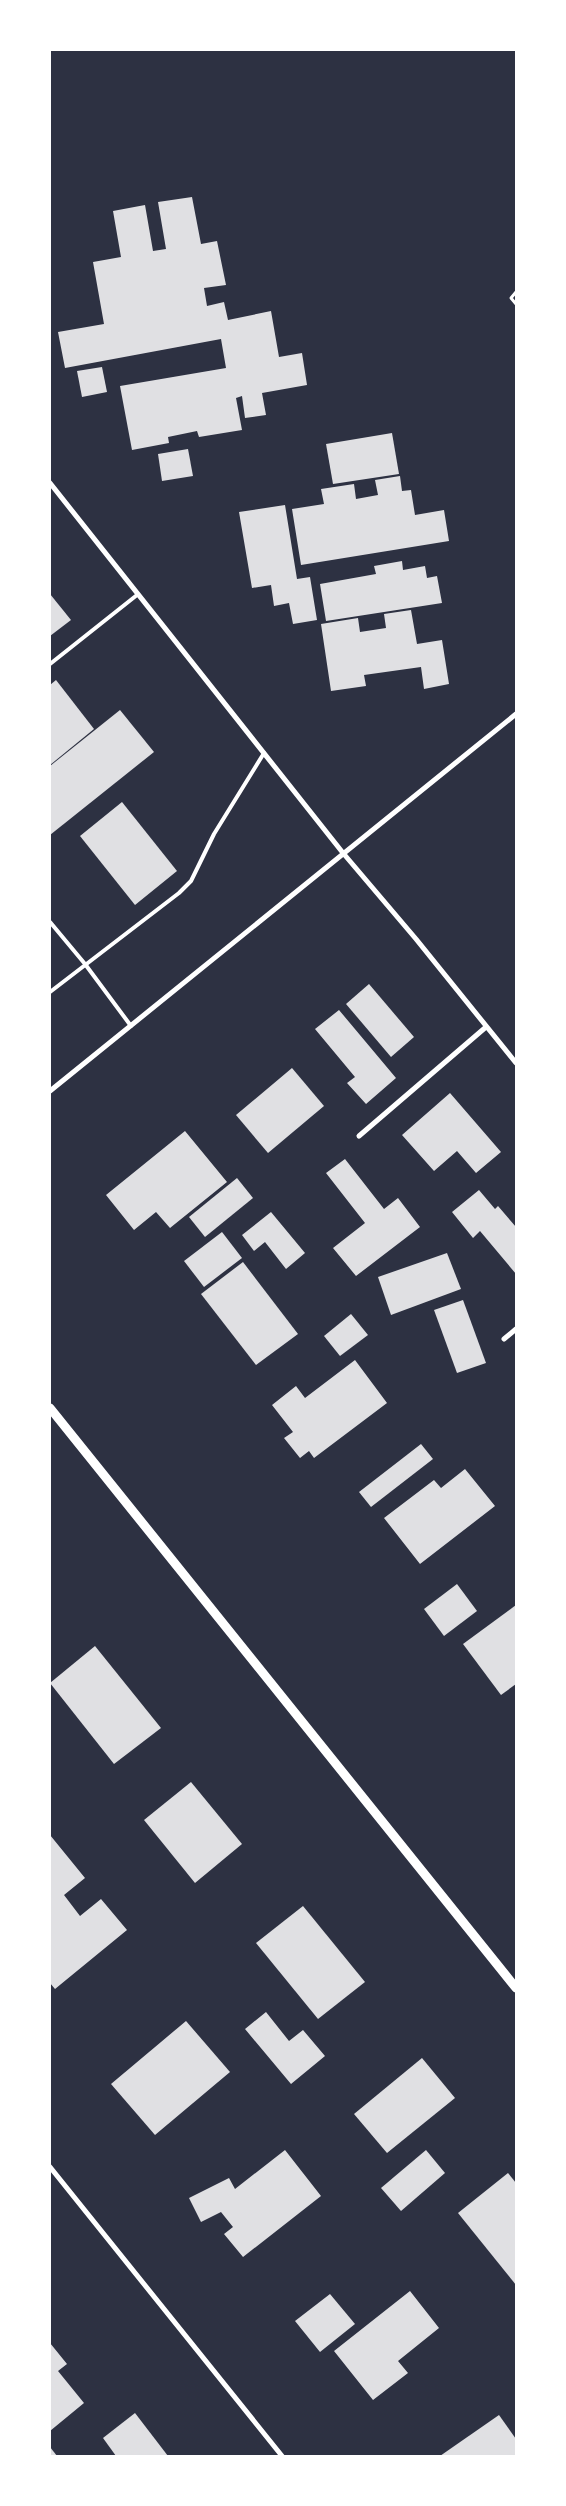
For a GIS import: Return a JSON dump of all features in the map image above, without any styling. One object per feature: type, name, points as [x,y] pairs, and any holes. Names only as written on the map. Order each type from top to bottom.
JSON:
[{"type":"street","points":[[50,483],[265,751],[343,852],[516,1063]]},
{"type":"street","points":[[50,1091],[343,852],[516,714]]},
{"type":"street","points":[[359,1136],[486,1028]]},
{"type":"street","points":[[504,1339],[516,1329]]},
{"type":"street","points":[[50,1408],[516,1988]]},
{"type":"street","points":[[50,2167],[282,2456]]},
{"type":"lane","points":[[50,664],[138,595]]},
{"type":"lane","points":[[50,992],[180,893],[191,881],[214,834],[265,751]]},
{"type":"lane","points":[[50,922],[85,964],[131,1026]]},
{"type":"path","points":[[516,292],[511,298],[516,304]]},
{"type":"building","points":[[192,197],[201,244],[217,241],[226,285],[204,288],[207,306],[224,302],[228,320],[271,311],[279,357],[302,353],[307,385],[262,393],[266,415],[245,418],[242,396],[236,398],[242,430],[199,437],[197,431],[168,437],[169,443],[132,450],[120,386],[226,368],[221,339],[65,368],[58,332],[104,324],[93,262],[121,257],[113,211],[145,205],[153,251],[166,249],[158,202]]},
{"type":"building","points":[[102,367],[107,392],[82,397],[77,371]]},
{"type":"building","points":[[392,433],[399,474],[333,484],[326,444]]},
{"type":"building","points":[[188,449],[193,476],[162,481],[158,454]]},
{"type":"building","points":[[400,476],[402,491],[411,490],[415,515],[444,510],[449,541],[301,565],[292,509],[324,504],[321,489],[354,484],[356,499],[378,495],[375,480]]},
{"type":"building","points":[[285,505],[297,579],[310,577],[317,620],[293,624],[289,603],[274,606],[271,585],[252,588],[239,512]]},
{"type":"building","points":[[402,561],[403,570],[425,566],[427,578],[437,576],[442,603],[326,621],[320,584],[376,574],[374,566]]},
{"type":"building","points":[[50,594],[71,620],[50,636]]},
{"type":"building","points":[[411,610],[417,644],[442,640],[449,684],[424,689],[421,667],[364,675],[366,686],[331,691],[321,624],[358,618],[360,632],[386,628],[384,614]]},
{"type":"building","points":[[56,680],[94,729],[50,765],[50,685]]},
{"type":"building","points":[[120,710],[154,752],[50,835],[50,766]]},
{"type":"building","points":[[122,802],[177,871],[135,905],[80,836]]},
{"type":"building","points":[[369,984],[414,1037],[391,1057],[346,1004]]},
{"type":"building","points":[[339,1010],[396,1078],[366,1104],[347,1083],[355,1077],[315,1029]]},
{"type":"building","points":[[292,1068],[324,1106],[268,1153],[236,1115]]},
{"type":"building","points":[[450,1093],[501,1152],[476,1173],[457,1151],[434,1171],[402,1135]]},
{"type":"building","points":[[185,1131],[227,1182],[170,1228],[156,1212],[134,1230],[106,1195]]},
{"type":"building","points":[[345,1159],[384,1209],[398,1198],[420,1227],[356,1276],[333,1248],[365,1223],[326,1173]]},
{"type":"building","points":[[237,1178],[253,1198],[205,1237],[189,1217]]},
{"type":"building","points":[[479,1190],[495,1209],[498,1206],[516,1227],[516,1274],[480,1231],[473,1238],[452,1212]]},
{"type":"building","points":[[271,1212],[305,1253],[286,1269],[265,1242],[254,1251],[242,1235]]},
{"type":"building","points":[[222,1232],[242,1258],[204,1287],[184,1261]]},
{"type":"building","points":[[447,1253],[461,1289],[391,1315],[378,1277]]},
{"type":"building","points":[[243,1262],[298,1334],[256,1365],[201,1294]]},
{"type":"building","points":[[463,1300],[486,1363],[457,1373],[434,1310]]},
{"type":"building","points":[[351,1314],[368,1335],[340,1356],[324,1336]]},
{"type":"building","points":[[355,1360],[387,1403],[314,1458],[309,1451],[300,1458],[284,1438],[293,1432],[272,1405],[296,1386],[305,1398]]},
{"type":"building","points":[[421,1444],[433,1459],[371,1507],[359,1492]]},
{"type":"building","points":[[465,1469],[495,1506],[420,1564],[384,1518],[434,1480],[441,1488]]},
{"type":"building","points":[[457,1584],[477,1611],[444,1636],[424,1609]]},
{"type":"building","points":[[516,1605],[516,1684],[501,1695],[463,1644]]},
{"type":"building","points":[[95,1646],[161,1728],[114,1764],[50,1683]]},
{"type":"building","points":[[191,1782],[242,1844],[195,1883],[144,1820]]},
{"type":"building","points":[[50,1835],[85,1878],[64,1895],[80,1916],[101,1899],[127,1930],[55,1989],[50,1983]]},
{"type":"building","points":[[303,1906],[365,1982],[318,2019],[256,1943]]},
{"type":"building","points":[[266,2012],[289,2041],[303,2030],[325,2056],[291,2084],[245,2029]]},
{"type":"building","points":[[186,2021],[230,2072],[155,2135],[111,2084]]},
{"type":"building","points":[[422,2058],[455,2098],[387,2153],[354,2114]]},
{"type":"building","points":[[285,2150],[321,2196],[243,2257],[224,2234],[233,2227],[221,2212],[201,2222],[189,2198],[229,2178],[235,2189]]},
{"type":"building","points":[[426,2150],[445,2173],[401,2211],[381,2188]]},
{"type":"building","points":[[508,2173],[516,2183],[516,2285],[458,2213]]},
{"type":"building","points":[[410,2291],[439,2328],[398,2361],[408,2373],[373,2400],[334,2351]]},
{"type":"building","points":[[330,2294],[355,2324],[320,2352],[295,2321]]},
{"type":"building","points":[[50,2343],[67,2364],[58,2371],[84,2403],[50,2431]]},
{"type":"building","points":[[135,2413],[168,2456],[116,2456],[103,2438]]},
{"type":"building","points":[[499,2415],[516,2439],[516,2456],[440,2456]]},
{"type":"building","points":[[50,2447],[57,2456],[50,2456]]}]
